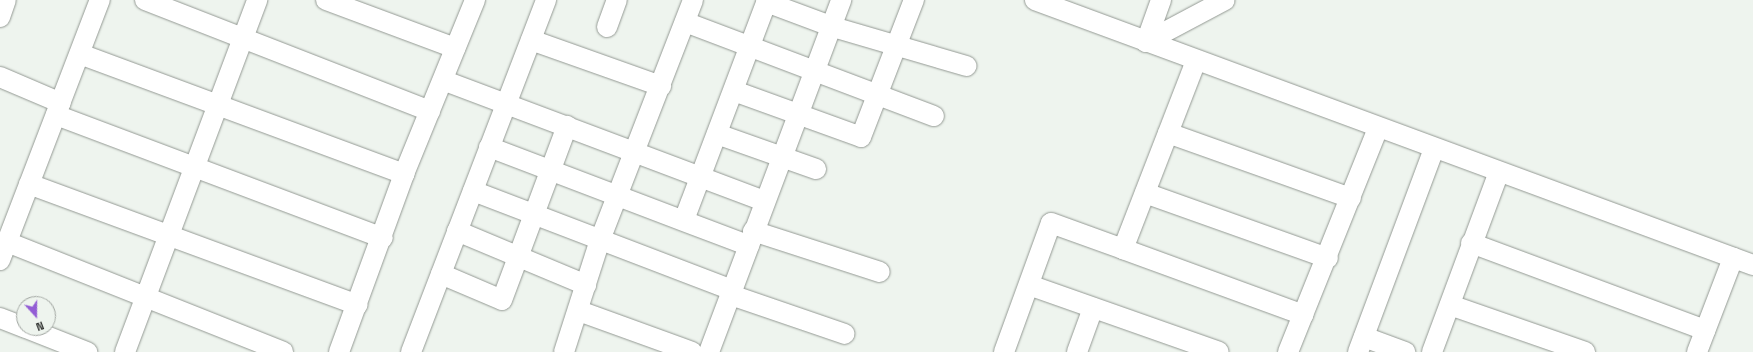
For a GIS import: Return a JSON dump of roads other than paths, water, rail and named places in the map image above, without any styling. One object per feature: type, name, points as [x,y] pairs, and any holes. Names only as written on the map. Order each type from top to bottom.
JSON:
[{"type":"street","points":[[0,17],[6,0]]},
{"type":"street","points":[[100,0],[3,251],[146,297],[283,352]]},
{"type":"street","points":[[145,0],[430,112]]},
{"type":"street","points":[[125,352],[170,236],[194,167],[257,0]]},
{"type":"street","points":[[326,0],[455,48]]},
{"type":"street","points":[[339,352],[383,238],[404,174],[430,112],[445,81],[455,48],[475,0]]},
{"type":"street","points":[[411,352],[546,0]]},
{"type":"street","points":[[607,27],[617,0]]},
{"type":"street","points":[[564,352],[579,311],[600,240],[661,86],[693,0]]},
{"type":"street","points":[[709,352],[765,201],[833,27],[841,0]]},
{"type":"street","points":[[1035,0],[1434,149],[1753,265]]},
{"type":"street","points":[[1146,42],[1161,0]]},
{"type":"street","points":[[1146,42],[1225,0]]},
{"type":"street","points":[[684,220],[767,1],[833,27],[966,66]]},
{"type":"street","points":[[734,91],[799,113],[861,137],[876,94],[896,46],[911,1]]},
{"type":"street","points":[[685,22],[934,116]]},
{"type":"street","points":[[531,40],[661,86]]},
{"type":"street","points":[[80,54],[404,174]]},
{"type":"street","points":[[1123,249],[1196,61]]},
{"type":"street","points":[[0,77],[58,109],[194,167],[383,238]]},
{"type":"street","points":[[445,81],[567,126],[700,178],[765,201]]},
{"type":"street","points":[[441,274],[502,300],[552,171],[567,126]]},
{"type":"street","points":[[1288,352],[1328,258],[1378,128]]},
{"type":"street","points":[[1168,133],[1351,198]]},
{"type":"street","points":[[717,134],[816,169]]},
{"type":"street","points":[[489,147],[617,198],[684,220],[880,272]]},
{"type":"street","points":[[1405,352],[1361,345],[1434,149]]},
{"type":"street","points":[[1432,352],[1471,243],[1499,172]]},
{"type":"street","points":[[29,184],[357,306]]},
{"type":"street","points":[[473,191],[535,214],[732,293],[845,334]]},
{"type":"street","points":[[1145,193],[1328,258]]},
{"type":"street","points":[[1004,352],[1051,223],[1303,315]]},
{"type":"street","points":[[457,231],[586,285]]},
{"type":"street","points":[[1471,243],[1705,330]]},
{"type":"street","points":[[1697,352],[1733,258]]},
{"type":"street","points":[[1029,285],[1219,352]]},
{"type":"street","points":[[1450,305],[1585,352]]},
{"type":"street","points":[[1076,352],[1094,308]]},
{"type":"street","points":[[579,311],[692,352]]},
{"type":"street","points":[[0,318],[16,324]]},
{"type":"street","points":[[46,336],[87,352]]}]
